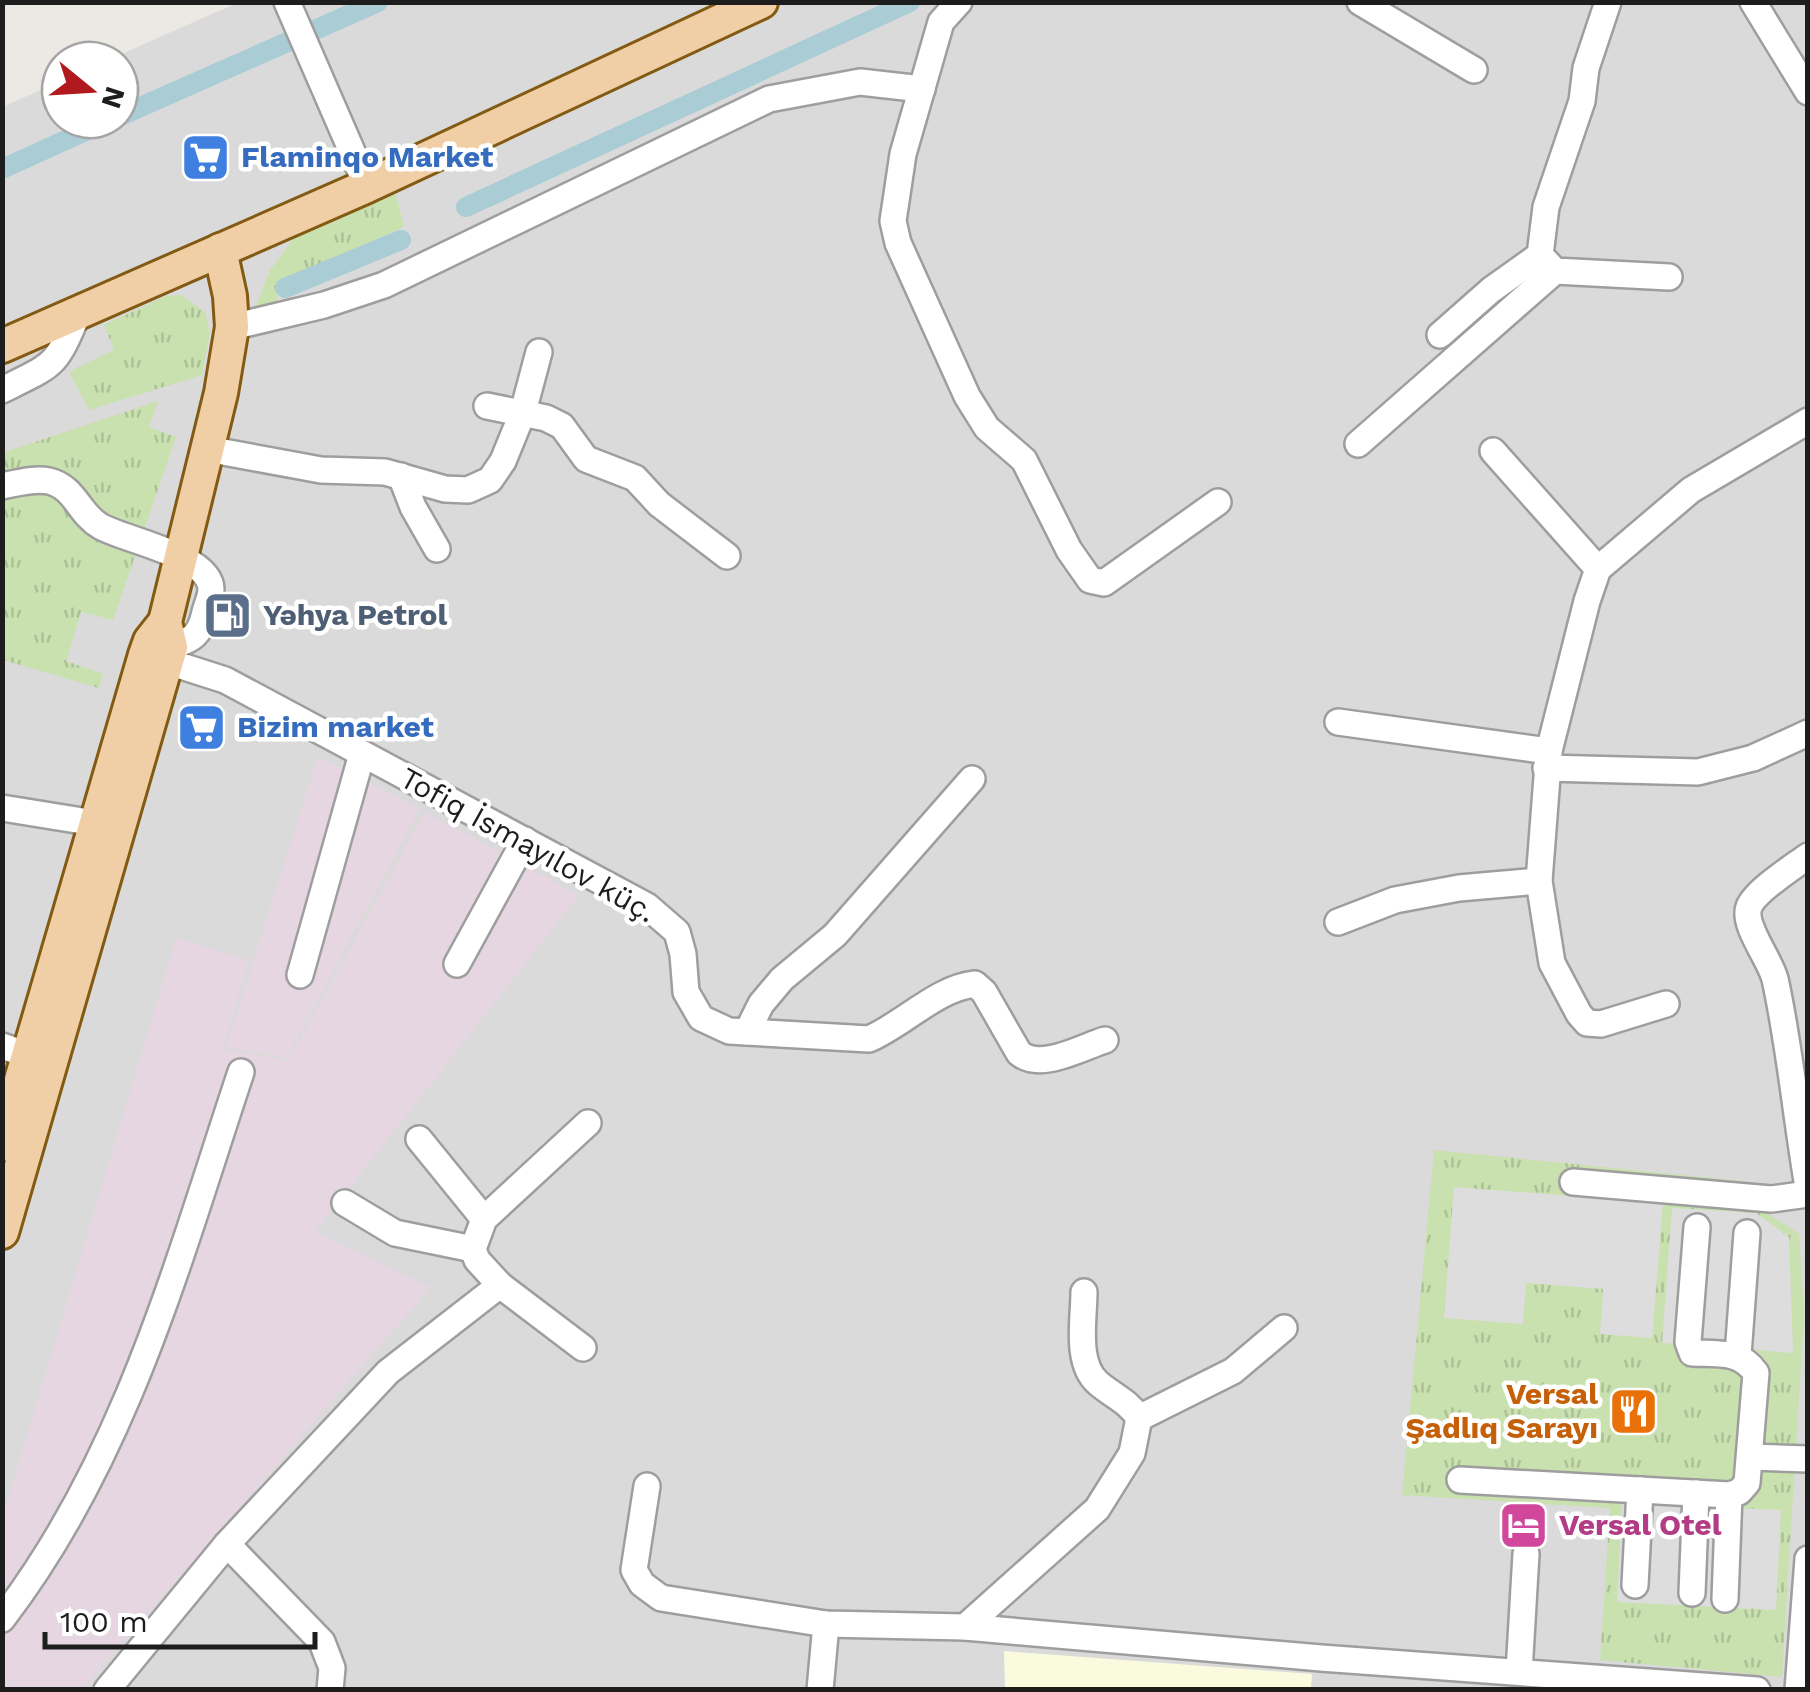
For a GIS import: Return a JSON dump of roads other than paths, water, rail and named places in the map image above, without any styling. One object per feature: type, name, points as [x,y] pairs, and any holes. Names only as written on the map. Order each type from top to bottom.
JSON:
[{"type":"main road","points":[[2,346],[367,186],[761,2]]},
{"type":"main road","points":[[2,1232],[162,646],[206,449],[232,327],[220,250]]},
{"type":"main road","points":[[2,1145],[15,1051],[162,646]]},
{"type":"street","points":[[287,2],[367,186]]},
{"type":"street","points":[[959,2],[941,22],[895,192],[893,221],[898,243],[967,396],[987,428],[1024,460],[1069,550],[1090,580],[1104,583],[1218,502]]},
{"type":"street","points":[[1360,2],[1474,70]]},
{"type":"street","points":[[1358,444],[1548,263],[1546,208],[1582,101],[1586,68],[1608,2]]},
{"type":"street","points":[[1753,2],[1808,92]]},
{"type":"street","points":[[232,327],[324,305],[384,285],[769,99],[860,82],[922,89]]},
{"type":"street","points":[[1440,334],[1491,290],[1548,263],[1669,276]]},
{"type":"street","points":[[2,390],[50,366],[60,356],[79,311]]},
{"type":"street","points":[[206,449],[321,470],[385,472],[468,490],[490,480],[503,461],[523,412],[538,352]]},
{"type":"street","points":[[488,406],[523,412],[562,426],[586,458],[635,478],[659,504],[728,556]]},
{"type":"street","points":[[1666,1004],[1601,1024],[1587,1023],[1552,963],[1539,881],[1548,760],[1587,600],[1598,570],[1691,490],[1808,421]]},
{"type":"street","points":[[1493,451],[1598,570]]},
{"type":"street","points":[[401,476],[437,549]]},
{"type":"street","points":[[2,486],[47,480],[65,488],[88,518],[103,528],[180,555]]},
{"type":"street","name":"Tofiq İsmayılov küç.","points":[[162,646],[648,906],[678,932],[684,954],[686,992],[701,1018],[729,1031],[869,1039],[960,986],[974,984],[984,992],[1018,1052],[1027,1060],[1039,1061],[1105,1040]]},
{"type":"street","points":[[1338,722],[1548,760],[1698,772],[1754,758],[1808,733]]},
{"type":"street","points":[[300,975],[362,754]]},
{"type":"street","points":[[747,1032],[761,1004],[782,979],[835,935],[972,779]]},
{"type":"street","points":[[2,808],[95,824]]},
{"type":"street","points":[[457,964],[524,840]]},
{"type":"street","points":[[1572,1182],[1771,1199],[1808,1190],[1774,978],[1748,914],[1750,905],[1761,894],[1808,856]]},
{"type":"street","points":[[1338,922],[1395,900],[1459,888],[1539,881]]},
{"type":"street","points":[[2,1619],[63,1529],[140,1374],[240,1072]]},
{"type":"street","points":[[584,1348],[500,1285],[477,1260],[473,1249],[484,1219],[588,1123]]},
{"type":"street","points":[[419,1139],[484,1219]]},
{"type":"street","points":[[346,1202],[396,1233],[473,1249]]},
{"type":"street","points":[[1460,1480],[1730,1495],[1738,1492],[1747,1482],[1756,1373],[1738,1356],[1692,1353],[1688,1342],[1697,1227]]},
{"type":"street","points":[[1738,1356],[1747,1233]]},
{"type":"street","points":[[107,1690],[227,1544],[388,1372],[500,1285]]},
{"type":"street","points":[[1084,1292],[1083,1354],[1094,1380],[1130,1405],[1140,1418]]},
{"type":"street","points":[[966,1627],[1098,1508],[1132,1453],[1140,1418],[1233,1370],[1284,1328]]},
{"type":"street","points":[[1750,1457],[1808,1459]]},
{"type":"street","points":[[647,1486],[634,1570],[642,1584],[661,1598],[826,1624],[966,1627],[1757,1690]]},
{"type":"street","points":[[1635,1585],[1640,1490]]},
{"type":"street","points":[[1692,1593],[1696,1493]]},
{"type":"street","points":[[1724,1599],[1730,1495]]},
{"type":"street","points":[[227,1544],[322,1642],[332,1668],[330,1690]]},
{"type":"street","points":[[1519,1672],[1526,1554]]},
{"type":"street","points":[[1798,1690],[1808,1559]]},
{"type":"street","points":[[820,1690],[826,1624]]},
{"type":"waterway","points":[[140,107],[378,2]]},
{"type":"waterway","points":[[466,207],[910,2]]},
{"type":"waterway","points":[[2,169],[66,140]]},
{"type":"waterway","points":[[285,288],[401,240]]},
{"type":"place","name":"Flaminqo Market","points":[[206,157]]},
{"type":"place","name":"Yəhya Petrol","points":[[228,615]]},
{"type":"place","name":"Bizim market","points":[[202,727]]},
{"type":"place","name":"Versal Şadlıq Sarayı","points":[[1633,1411]]},
{"type":"place","name":"Versal Otel","points":[[1524,1525]]}]
